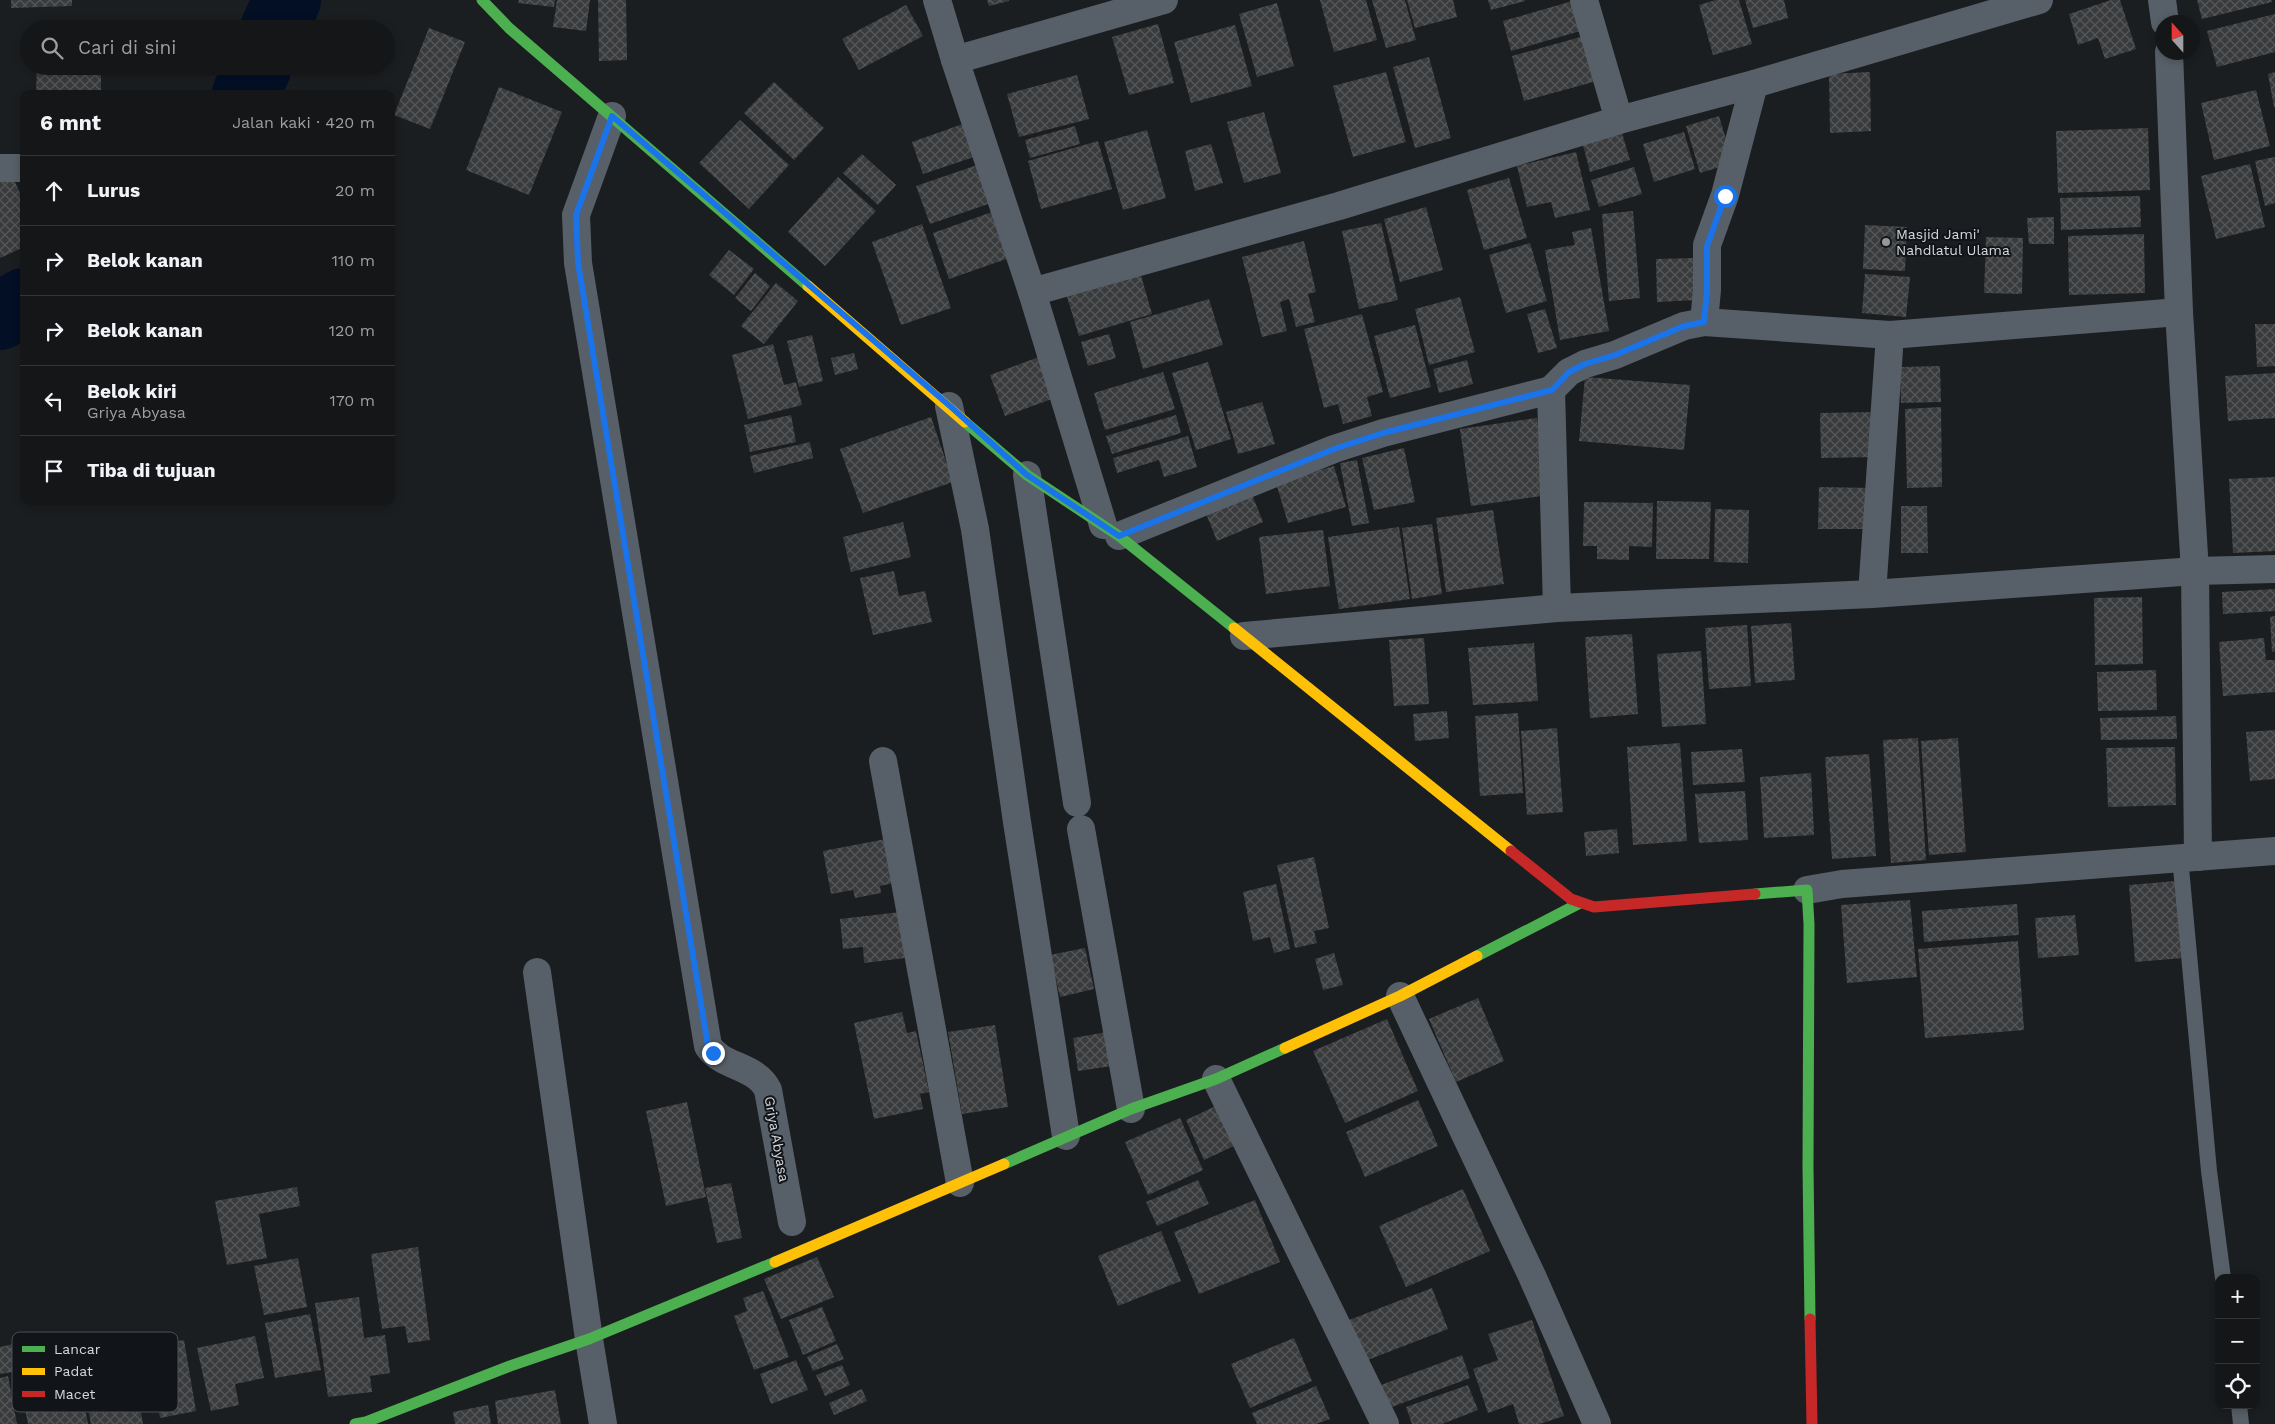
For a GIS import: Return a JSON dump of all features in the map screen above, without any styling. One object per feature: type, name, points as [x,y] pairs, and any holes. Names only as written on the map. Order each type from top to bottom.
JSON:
[{"type":"street","points":[[482,0],[510,28],[950,406],[1027,475],[1111,530],[1563,894],[1580,903],[1594,907],[1807,890],[1842,884],[2275,852]]},
{"type":"street","points":[[937,0],[955,60],[1111,530]]},
{"type":"street","points":[[955,60],[1164,0]]},
{"type":"street","points":[[1584,0],[1619,120]]},
{"type":"street","points":[[1032,292],[1339,206],[1619,120],[1754,84],[2039,0]]},
{"type":"street","points":[[2162,0],[2164,15]]},
{"type":"street","points":[[2169,60],[2179,312],[2195,571],[2189,857]]},
{"type":"street","points":[[1704,322],[1707,290],[1707,246],[1725,196],[1754,84]]},
{"type":"street","name":"Griya Abyasa","points":[[612,116],[576,215],[578,263],[708,1046],[713,1053],[729,1063],[750,1071],[759,1077],[768,1090],[792,1222]]},
{"type":"street","points":[[0,168],[20,168]]},
{"type":"street","points":[[1111,530],[1342,446],[1383,433],[1552,390],[1569,372],[1585,364],[1615,355],[1684,326],[1704,322],[1890,335],[2179,312]]},
{"type":"street","points":[[1872,594],[1890,335]]},
{"type":"street","points":[[1552,390],[1557,608]]},
{"type":"street","points":[[950,406],[975,528],[1017,822],[1066,1136]]},
{"type":"street","points":[[1027,475],[1079,816],[1131,1109]]},
{"type":"street","points":[[1244,636],[1557,608],[1872,594],[2195,571],[2275,569]]},
{"type":"street","points":[[882,761],[960,1183]]},
{"type":"street","points":[[1807,890],[1809,924],[1808,1167],[1812,1424]]},
{"type":"street","points":[[355,1424],[366,1422],[510,1366],[589,1339],[1131,1109],[1216,1079],[1400,996],[1580,903]]},
{"type":"street","points":[[537,972],[589,1339],[603,1424]]},
{"type":"street","points":[[1400,996],[1532,1276],[1598,1424]]},
{"type":"street","points":[[1216,1079],[1385,1424]]},
{"type":"lane","points":[[2189,857],[2209,1171],[2222,1274]]},
{"type":"lane","points":[[2239,1409],[2241,1424]]},
{"type":"building","points":[[11,0],[72,0],[72,6],[11,8]]},
{"type":"building","points":[[519,0],[555,0],[554,7],[518,3]]},
{"type":"building","points":[[557,0],[590,0],[586,31],[553,27]]},
{"type":"building","points":[[598,0],[626,0],[627,60],[599,61]]},
{"type":"building","points":[[987,0],[1009,0],[1009,1],[989,6]]},
{"type":"building","points":[[1320,0],[1366,0],[1377,40],[1334,52]]},
{"type":"building","points":[[1372,0],[1405,0],[1416,40],[1386,48]]},
{"type":"building","points":[[1407,0],[1453,0],[1457,17],[1415,28]]},
{"type":"building","points":[[1488,0],[1525,0],[1525,1],[1491,10]]},
{"type":"building","points":[[1576,0],[1584,30],[1511,51],[1503,21]]},
{"type":"building","points":[[1716,0],[1739,0],[1752,44],[1713,55],[1699,5]]},
{"type":"building","points":[[1745,0],[1784,0],[1788,18],[1753,28]]},
{"type":"building","points":[[2111,0],[2120,0],[2136,49],[2105,59],[2098,38],[2078,45],[2069,14]]},
{"type":"building","points":[[2197,0],[2271,0],[2272,2],[2202,19]]},
{"type":"building","points":[[1277,3],[1294,66],[1257,77],[1239,14]]},
{"type":"building","points":[[906,5],[923,36],[859,70],[842,39]]},
{"type":"building","points":[[2275,14],[2275,52],[2217,67],[2207,31]]},
{"type":"building","points":[[1158,24],[1174,83],[1129,95],[1112,37]]},
{"type":"building","points":[[1235,25],[1252,86],[1191,103],[1174,42]]},
{"type":"building","points":[[429,28],[465,42],[430,129],[395,115]]},
{"type":"building","points":[[1591,34],[1604,79],[1524,101],[1512,56]]},
{"type":"building","points":[[1429,57],[1451,138],[1415,148],[1393,67]]},
{"type":"building","points":[[1386,72],[1406,142],[1353,157],[1333,86]]},
{"type":"building","points":[[1870,72],[1871,131],[1830,133],[1829,74]]},
{"type":"building","points":[[2275,72],[2275,107],[2274,107],[2268,74]]},
{"type":"building","points":[[37,75],[101,75],[101,90],[36,90]]},
{"type":"building","points":[[1077,75],[1089,119],[1019,137],[1007,94]]},
{"type":"building","points":[[774,82],[824,128],[794,160],[744,113]]},
{"type":"building","points":[[499,87],[562,112],[529,195],[466,170]]},
{"type":"building","points":[[2256,90],[2270,146],[2214,160],[2201,103]]},
{"type":"building","points":[[1264,112],[1281,173],[1244,183],[1227,122]]},
{"type":"building","points":[[1719,116],[1733,163],[1700,173],[1686,126]]},
{"type":"building","points":[[740,120],[789,165],[749,209],[699,163]]},
{"type":"building","points":[[974,120],[986,153],[923,174],[912,142]]},
{"type":"building","points":[[1075,126],[1080,144],[1030,158],[1025,140]]},
{"type":"building","points":[[2148,128],[2150,190],[2058,193],[2056,131]]},
{"type":"building","points":[[1147,130],[1166,198],[1123,210],[1104,142]]},
{"type":"building","points":[[1684,132],[1695,169],[1654,182],[1643,144]]},
{"type":"building","points":[[1622,133],[1630,160],[1590,172],[1583,145]]},
{"type":"building","points":[[1098,141],[1112,189],[1041,209],[1028,161]]},
{"type":"building","points":[[1211,144],[1223,183],[1195,191],[1185,151]]},
{"type":"building","points":[[1576,152],[1590,210],[1555,218],[1551,202],[1527,207],[1517,166]]},
{"type":"building","points":[[862,154],[896,185],[878,205],[843,173]]},
{"type":"building","points":[[2275,157],[2275,203],[2265,206],[2255,161]]},
{"type":"building","points":[[986,162],[1000,200],[930,224],[916,186]]},
{"type":"building","points":[[2250,164],[2265,227],[2216,239],[2201,176]]},
{"type":"building","points":[[1634,167],[1642,194],[1599,207],[1591,180]]},
{"type":"building","points":[[10,171],[20,193],[20,249],[0,258],[0,176]]},
{"type":"building","points":[[838,177],[876,211],[825,266],[788,232]]},
{"type":"building","points":[[1509,178],[1527,238],[1484,250],[1467,190]]},
{"type":"building","points":[[2140,196],[2141,227],[2061,230],[2060,198]]},
{"type":"building","points":[[1426,207],[1443,270],[1400,282],[1384,219]]},
{"type":"building","points":[[1633,211],[1640,298],[1609,301],[1602,214]]},
{"type":"building","points":[[992,212],[1009,258],[949,279],[933,233]]},
{"type":"building","points":[[2054,217],[2054,244],[2029,244],[2027,218]]},
{"type":"building","points":[[1381,223],[1398,300],[1359,309],[1342,231]]},
{"type":"building","points":[[922,224],[951,308],[901,325],[872,242]]},
{"type":"building","points":[[1865,225],[1907,227],[1905,271],[1863,269]]},
{"type":"building","points":[[1591,228],[1609,331],[1560,340],[1545,250],[1575,245],[1572,232]]},
{"type":"building","points":[[2144,234],[2145,293],[2069,295],[2068,236]]},
{"type":"building","points":[[1986,237],[2023,238],[2022,294],[1984,293]]},
{"type":"building","points":[[1304,241],[1316,292],[1308,294],[1315,322],[1296,327],[1289,299],[1280,302],[1287,331],[1262,337],[1242,257]]},
{"type":"building","points":[[1530,243],[1547,301],[1506,313],[1489,255]]},
{"type":"building","points":[[729,250],[754,269],[734,295],[709,275]]},
{"type":"building","points":[[1697,258],[1697,300],[1657,302],[1656,259]]},
{"type":"building","points":[[1138,265],[1152,314],[1079,336],[1064,287]]},
{"type":"building","points":[[755,273],[770,286],[751,311],[735,298]]},
{"type":"building","points":[[1865,274],[1910,277],[1906,317],[1862,313]]},
{"type":"building","points":[[776,283],[798,301],[764,344],[741,326]]},
{"type":"building","points":[[1460,297],[1475,352],[1429,365],[1415,309]]},
{"type":"building","points":[[1209,299],[1223,345],[1143,369],[1130,322]]},
{"type":"building","points":[[1545,309],[1557,348],[1538,353],[1527,314]]},
{"type":"building","points":[[1362,314],[1383,392],[1367,397],[1372,416],[1343,424],[1338,404],[1324,408],[1304,329]]},
{"type":"building","points":[[2255,324],[2275,324],[2275,366],[2257,367]]},
{"type":"building","points":[[1415,325],[1431,387],[1390,398],[1374,336]]},
{"type":"building","points":[[1109,334],[1116,358],[1088,366],[1081,342]]},
{"type":"building","points":[[812,335],[823,381],[799,387],[787,341]]},
{"type":"building","points":[[773,344],[784,385],[796,382],[802,405],[748,419],[732,355]]},
{"type":"building","points":[[854,353],[858,369],[835,375],[831,358]]},
{"type":"building","points":[[1047,354],[1063,395],[1005,416],[990,375]]},
{"type":"building","points":[[1467,360],[1473,384],[1439,393],[1433,369]]},
{"type":"building","points":[[1208,362],[1231,439],[1196,450],[1172,373]]},
{"type":"building","points":[[1940,366],[1941,402],[1901,403],[1900,367]]},
{"type":"building","points":[[1163,372],[1175,409],[1105,430],[1094,393]]},
{"type":"building","points":[[2275,373],[2275,418],[2228,421],[2225,376]]},
{"type":"building","points":[[1585,377],[1690,385],[1684,450],[1579,441]]},
{"type":"building","points":[[1262,402],[1275,444],[1238,454],[1226,412]]},
{"type":"building","points":[[1941,407],[1942,487],[1907,488],[1905,409]]},
{"type":"building","points":[[1875,412],[1876,457],[1821,458],[1820,413]]},
{"type":"building","points":[[791,415],[796,442],[750,452],[744,425]]},
{"type":"building","points":[[1176,415],[1181,433],[1112,454],[1106,436]]},
{"type":"building","points":[[931,417],[953,482],[863,513],[840,449]]},
{"type":"building","points":[[1537,418],[1548,495],[1471,506],[1460,429]]},
{"type":"building","points":[[1188,436],[1197,467],[1164,477],[1159,460],[1117,473],[1113,458]]},
{"type":"building","points":[[810,442],[813,458],[754,473],[750,456]]},
{"type":"building","points":[[1404,448],[1415,502],[1374,510],[1362,458]]},
{"type":"building","points":[[1357,460],[1369,523],[1352,526],[1340,463]]},
{"type":"building","points":[[1334,466],[1346,507],[1288,523],[1276,483]]},
{"type":"building","points":[[2275,477],[2275,551],[2233,553],[2229,479]]},
{"type":"building","points":[[1819,487],[1873,488],[1872,529],[1818,529]]},
{"type":"building","points":[[1251,492],[1263,522],[1217,541],[1205,511]]},
{"type":"building","points":[[1657,501],[1711,502],[1709,559],[1656,559]]},
{"type":"building","points":[[1584,502],[1653,503],[1652,547],[1629,546],[1629,560],[1597,559],[1597,546],[1583,546]]},
{"type":"building","points":[[1901,506],[1927,506],[1928,553],[1901,553]]},
{"type":"building","points":[[1715,509],[1749,510],[1748,563],[1714,562]]},
{"type":"building","points":[[1493,510],[1504,584],[1446,592],[1436,518]]},
{"type":"building","points":[[903,522],[911,557],[851,572],[843,537]]},
{"type":"building","points":[[1432,524],[1442,594],[1412,599],[1402,528]]},
{"type":"building","points":[[1399,527],[1410,599],[1339,609],[1328,537]]},
{"type":"building","points":[[1323,530],[1330,586],[1266,594],[1259,537]]},
{"type":"building","points":[[894,571],[899,596],[925,591],[932,622],[873,635],[860,578]]},
{"type":"building","points":[[2275,589],[2275,611],[2223,614],[2222,592]]},
{"type":"building","points":[[2142,597],[2143,664],[2095,665],[2094,598]]},
{"type":"building","points":[[2275,616],[2275,651],[2272,652],[2270,617]]},
{"type":"building","points":[[1791,623],[1795,680],[1755,683],[1751,626]]},
{"type":"building","points":[[1747,625],[1751,686],[1709,689],[1705,628]]},
{"type":"building","points":[[1632,634],[1638,714],[1590,718],[1585,637]]},
{"type":"building","points":[[1424,638],[1429,704],[1394,706],[1389,640]]},
{"type":"building","points":[[2264,638],[2266,660],[2275,660],[2275,692],[2223,696],[2219,642]]},
{"type":"building","points":[[1534,643],[1538,701],[1473,705],[1468,648]]},
{"type":"building","points":[[1701,651],[1706,724],[1662,727],[1657,654]]},
{"type":"building","points":[[2156,670],[2157,710],[2098,711],[2097,672]]},
{"type":"building","points":[[1447,711],[1449,738],[1415,741],[1413,714]]},
{"type":"building","points":[[1518,713],[1523,793],[1480,796],[1475,716]]},
{"type":"building","points":[[2176,716],[2177,739],[2101,740],[2100,718]]},
{"type":"building","points":[[1557,728],[1563,812],[1527,815],[1521,731]]},
{"type":"building","points":[[2275,730],[2275,779],[2250,781],[2246,732]]},
{"type":"building","points":[[1918,738],[1926,860],[1891,863],[1883,740]]},
{"type":"building","points":[[1958,738],[1966,852],[1929,855],[1921,741]]},
{"type":"building","points":[[1680,743],[1687,841],[1633,845],[1627,747]]},
{"type":"building","points":[[2175,747],[2176,805],[2108,807],[2106,748]]},
{"type":"building","points":[[1742,749],[1745,782],[1693,785],[1691,752]]},
{"type":"building","points":[[1869,754],[1876,856],[1832,859],[1825,757]]},
{"type":"building","points":[[1811,773],[1814,835],[1764,838],[1760,777]]},
{"type":"building","points":[[1745,791],[1748,840],[1699,843],[1695,794]]},
{"type":"building","points":[[1617,829],[1619,853],[1586,856],[1584,832]]},
{"type":"building","points":[[886,839],[894,883],[880,886],[881,893],[855,898],[853,890],[831,894],[823,851]]},
{"type":"building","points":[[1314,857],[1329,928],[1314,931],[1317,943],[1295,948],[1277,865]]},
{"type":"building","points":[[2176,881],[2183,958],[2135,962],[2129,885]]},
{"type":"building","points":[[1276,884],[1290,949],[1274,953],[1270,937],[1253,941],[1243,892]]},
{"type":"building","points":[[1910,900],[1917,977],[1847,983],[1841,905]]},
{"type":"building","points":[[2017,904],[2019,935],[1924,942],[1922,911]]},
{"type":"building","points":[[900,912],[905,958],[864,963],[863,947],[843,949],[840,919]]},
{"type":"building","points":[[2075,915],[2079,955],[2038,958],[2035,918]]},
{"type":"building","points":[[2018,941],[2024,1030],[1925,1038],[1918,949]]},
{"type":"building","points":[[1085,948],[1094,989],[1060,997],[1050,955]]},
{"type":"building","points":[[1334,953],[1343,985],[1323,990],[1315,959]]},
{"type":"building","points":[[1478,998],[1504,1061],[1456,1082],[1429,1019]]},
{"type":"building","points":[[902,1012],[907,1033],[916,1031],[929,1092],[920,1094],[923,1109],[874,1119],[854,1023]]},
{"type":"building","points":[[1387,1019],[1418,1091],[1345,1123],[1313,1051]]},
{"type":"building","points":[[995,1025],[1008,1107],[962,1114],[948,1032]]},
{"type":"building","points":[[1107,1032],[1112,1066],[1078,1071],[1073,1038]]},
{"type":"building","points":[[1418,1100],[1438,1146],[1365,1177],[1346,1132]]},
{"type":"building","points":[[687,1102],[706,1197],[666,1206],[646,1111]]},
{"type":"building","points":[[1218,1105],[1236,1145],[1204,1160],[1186,1120]]},
{"type":"building","points":[[1180,1118],[1203,1170],[1148,1195],[1125,1142]]},
{"type":"building","points":[[1198,1180],[1209,1204],[1157,1226],[1146,1202]]},
{"type":"building","points":[[731,1183],[742,1238],[717,1243],[705,1188]]},
{"type":"building","points":[[297,1187],[300,1206],[259,1214],[267,1258],[227,1265],[215,1201]]},
{"type":"building","points":[[1463,1189],[1490,1251],[1406,1287],[1379,1226]]},
{"type":"building","points":[[1255,1200],[1280,1262],[1199,1294],[1174,1232]]},
{"type":"building","points":[[1161,1231],[1181,1281],[1118,1306],[1098,1256]]},
{"type":"building","points":[[418,1247],[430,1340],[408,1343],[405,1326],[382,1329],[371,1254]]},
{"type":"building","points":[[817,1257],[834,1297],[781,1319],[764,1279]]},
{"type":"building","points":[[298,1258],[307,1307],[264,1315],[254,1266]]},
{"type":"building","points":[[1432,1288],[1448,1329],[1365,1361],[1349,1320]]},
{"type":"building","points":[[763,1291],[789,1357],[754,1370],[734,1316],[747,1311],[743,1298]]},
{"type":"building","points":[[359,1297],[364,1338],[385,1335],[390,1373],[370,1376],[372,1392],[328,1397],[315,1303]]},
{"type":"building","points":[[822,1307],[836,1341],[803,1355],[789,1320]]},
{"type":"building","points":[[310,1314],[321,1370],[275,1378],[265,1323]]},
{"type":"building","points":[[1532,1320],[1564,1416],[1540,1424],[1519,1424],[1513,1404],[1488,1413],[1473,1369],[1498,1360],[1488,1334]]},
{"type":"building","points":[[255,1336],[264,1378],[235,1384],[239,1405],[211,1411],[197,1348]]},
{"type":"building","points":[[1294,1338],[1312,1381],[1250,1408],[1231,1364]]},
{"type":"building","points":[[184,1340],[196,1411],[160,1418],[159,1412],[178,1412],[178,1341]]},
{"type":"building","points":[[12,1344],[12,1372],[0,1374],[0,1347]]},
{"type":"building","points":[[837,1344],[844,1359],[813,1371],[807,1357]]},
{"type":"building","points":[[1462,1355],[1470,1378],[1389,1408],[1381,1385]]},
{"type":"building","points":[[796,1360],[808,1390],[771,1404],[760,1374]]},
{"type":"building","points":[[842,1365],[850,1385],[825,1396],[816,1375]]},
{"type":"building","points":[[8,1376],[12,1397],[12,1412],[15,1412],[17,1424],[0,1424],[0,1378]]},
{"type":"building","points":[[1468,1385],[1478,1410],[1442,1424],[1412,1424],[1406,1407]]},
{"type":"building","points":[[1316,1386],[1330,1419],[1316,1424],[1257,1424],[1252,1413]]},
{"type":"building","points":[[862,1389],[867,1401],[834,1415],[829,1403]]},
{"type":"building","points":[[555,1390],[561,1424],[498,1424],[495,1401]]},
{"type":"building","points":[[488,1405],[491,1424],[455,1424],[453,1412]]},
{"type":"building","points":[[26,1412],[86,1412],[88,1424],[28,1424]]},
{"type":"building","points":[[89,1412],[141,1412],[143,1424],[91,1424]]},
{"type":"waterway","points":[[278,20],[287,0]]},
{"type":"waterway","points":[[248,90],[254,75]]},
{"type":"waterway","points":[[0,316],[20,304]]},
{"type":"traffic: fast","points":[[482,0],[509,28],[808,286]]},
{"type":"traffic: fast","points":[[965,422],[1027,475],[1119,536],[1234,628]]},
{"type":"traffic: fast","points":[[1755,894],[1807,890],[1809,924],[1808,1167],[1810,1319]]},
{"type":"traffic: fast","points":[[1477,956],[1580,903]]},
{"type":"traffic: fast","points":[[1004,1164],[1131,1109],[1216,1079],[1285,1048]]},
{"type":"traffic: fast","points":[[355,1424],[366,1422],[510,1366],[589,1339],[775,1262]]},
{"type":"traffic: slow","points":[[808,286],[965,422]]},
{"type":"traffic: slow","points":[[1234,628],[1511,851]]},
{"type":"traffic: slow","points":[[1285,1048],[1400,996],[1477,956]]},
{"type":"traffic: slow","points":[[775,1262],[1004,1164]]},
{"type":"traffic: jam","points":[[1511,851],[1571,899],[1594,907],[1755,894]]},
{"type":"traffic: jam","points":[[1810,1319],[1812,1424]]},
{"type":"place","name":"Masjid Jami' Nahdlatul Ulama","points":[[1886,242]]},
{"type":"route","points":[[713,1053],[708,1046],[578,263],[576,215],[612,116],[950,406],[1027,475],[1119,536],[1334,449],[1383,433],[1552,390],[1569,372],[1585,364],[1615,355],[1684,326],[1704,322],[1707,290],[1707,246],[1725,196]]}]
